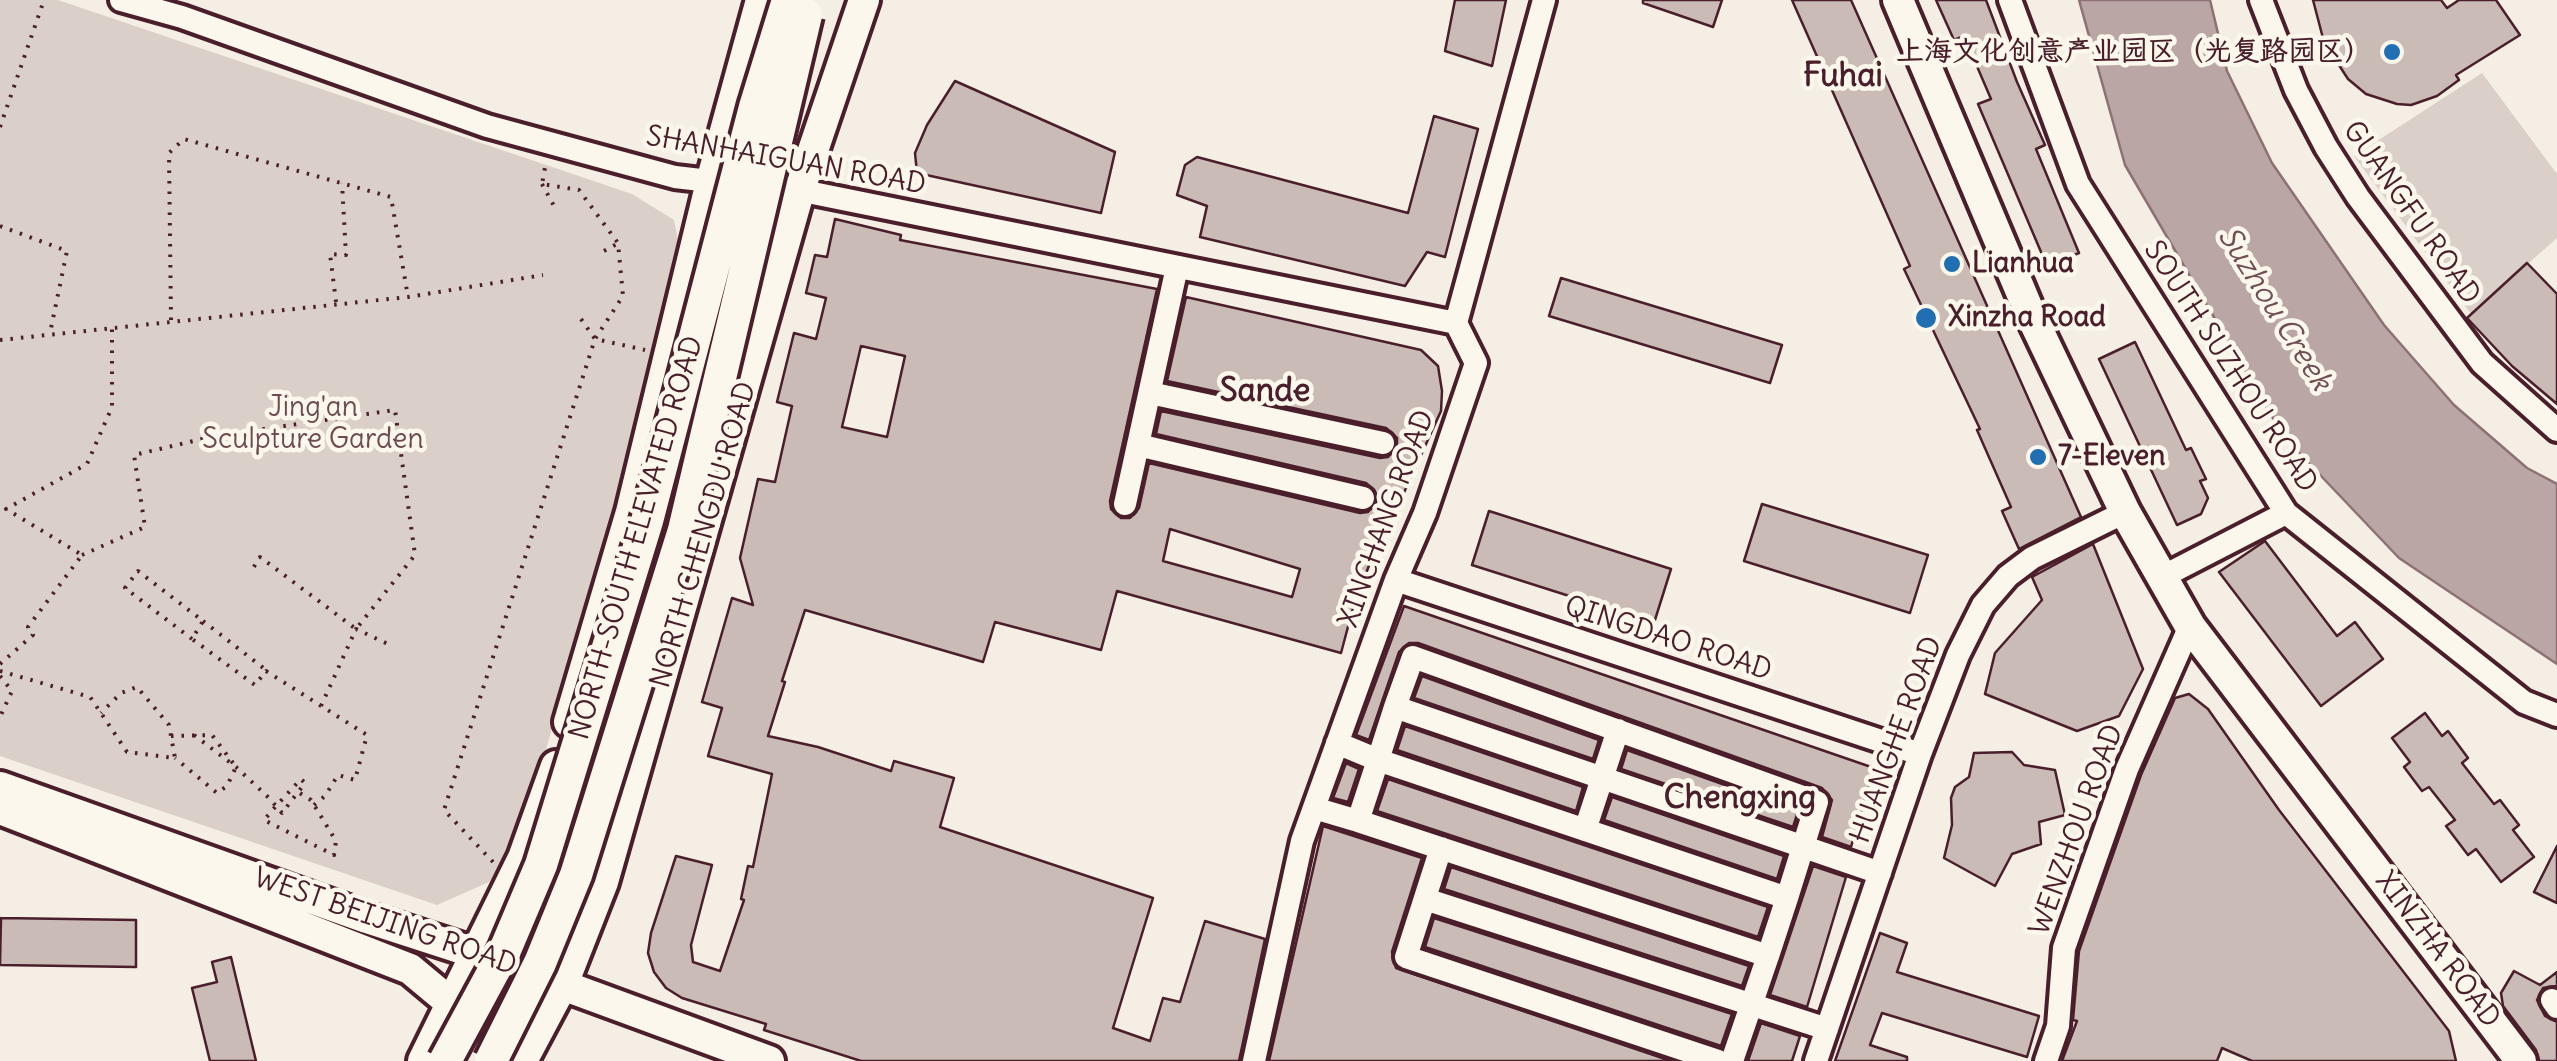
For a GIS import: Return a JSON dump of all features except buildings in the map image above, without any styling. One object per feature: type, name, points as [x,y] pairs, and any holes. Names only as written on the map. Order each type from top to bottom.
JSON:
[{"type":"highway","name":"NORTH-SOUTH ELEVATED ROAD","points":[[445,1061],[505,950],[541,865],[647,521],[755,107],[788,0]]},
{"type":"highway","name":"NORTH-SOUTH ELEVATED ROAD","points":[[492,1061],[540,963],[576,875],[684,530],[811,0]]},
{"type":"main road","points":[[423,1061],[512,882],[551,782],[631,512],[761,0]]},
{"type":"main road","name":"NORTH CHENGDU ROAD","points":[[522,1061],[562,984],[603,882],[800,190],[864,0]]},
{"type":"main road","name":"XINZHA ROAD","points":[[1898,0],[2029,311],[2126,512],[2190,626],[2508,1054]]},
{"type":"main road","name":"WEST BEIJING ROAD","points":[[0,787],[478,954],[768,1061]]},
{"type":"main road","points":[[0,809],[410,969],[452,1004]]},
{"type":"street","name":"SHANHAIGUAN ROAD","points":[[122,0],[488,126],[675,177],[800,190],[1456,323]]},
{"type":"street","points":[[1456,323],[1544,0]]},
{"type":"street","name":"SOUTH SUZHOU ROAD","points":[[2010,0],[2078,184],[2286,513],[2524,702],[2557,715]]},
{"type":"street","name":"GUANGFU ROAD","points":[[2260,0],[2296,90],[2326,148],[2358,197],[2482,362],[2557,430]]},
{"type":"street","points":[[1125,504],[1178,266]]},
{"type":"street","name":"XINCHANG ROAD","points":[[1254,1061],[1302,841],[1396,580],[1413,510],[1476,363],[1456,323]]},
{"type":"street","points":[[1150,393],[1383,443]]},
{"type":"street","points":[[1138,445],[1363,498]]},
{"type":"street","name":"HUANGHE ROAD","points":[[1816,1061],[1920,754],[1958,655],[1982,606],[2008,576],[2032,558],[2126,512]]},
{"type":"street","points":[[2162,577],[2286,513]]},
{"type":"street","name":"QINGDAO ROAD","points":[[1396,580],[1920,754]]},
{"type":"street","name":"WENZHOU ROAD","points":[[2046,1061],[2058,1026],[2064,948],[2128,770],[2190,626]]},
{"type":"street","points":[[1358,821],[1413,657],[1817,802],[1732,1061]]},
{"type":"street","points":[[1395,707],[1880,872]]},
{"type":"street","points":[[1585,830],[1618,730]]},
{"type":"street","points":[[1337,743],[1787,898]]},
{"type":"street","points":[[1314,808],[1768,956]]},
{"type":"street","points":[[1442,848],[1406,957],[1718,1061]]},
{"type":"street","points":[[1425,899],[1827,1029]]},
{"type":"path","points":[[0,127],[44,0]]},
{"type":"path","points":[[171,320],[169,153],[184,140],[391,197],[408,297]]},
{"type":"path","points":[[550,143],[542,184],[554,206]]},
{"type":"path","points":[[336,304],[330,254],[346,255],[342,183]]},
{"type":"path","points":[[512,882],[444,810],[595,339],[623,296],[618,243],[579,190],[542,184]]},
{"type":"path","points":[[0,226],[67,250],[50,333]]},
{"type":"path","points":[[604,251],[618,243]]},
{"type":"path","points":[[0,340],[408,297],[544,275]]},
{"type":"path","points":[[581,319],[595,339],[669,356]]},
{"type":"path","points":[[3,508],[86,464],[112,407],[112,328]]},
{"type":"path","points":[[0,670],[33,636],[28,627],[82,555],[146,526],[134,455],[215,436],[395,410],[415,555],[356,629],[321,706]]},
{"type":"path","points":[[3,508],[82,555]]},
{"type":"path","points":[[252,570],[260,557],[356,629],[390,645]]},
{"type":"path","points":[[266,671],[255,686],[126,588],[138,571],[266,671],[366,736],[355,780],[338,775],[326,796],[314,805]]},
{"type":"path","points":[[192,639],[203,620]]},
{"type":"path","points":[[0,670],[90,698],[127,752],[175,758],[217,793],[227,786],[236,767]]},
{"type":"path","points":[[0,670],[12,691],[0,717]]},
{"type":"path","points":[[101,713],[121,693],[138,687],[169,725],[175,758]]},
{"type":"path","points":[[194,735],[236,767],[276,806],[282,812],[305,783],[301,779],[276,806],[264,820],[334,855],[336,841],[314,805],[298,792]]},
{"type":"path","points":[[171,736],[212,735],[236,767]]},
{"type":"green space","name":"Jing'an Sculpture Garden","points":[[0,0],[58,0],[632,194],[674,220],[683,264],[523,831],[489,882],[437,905],[0,756]]},
{"type":"green space","points":[[2482,73],[2557,174],[2557,238],[2471,314],[2354,156]]},
{"type":"water","name":"Suzhou Creek","points":[[2079,0],[2210,0],[2227,71],[2272,163],[2384,325],[2454,405],[2527,468],[2557,484],[2557,664],[2399,558],[2284,437],[2125,165]]},
{"type":"tunnel","points":[[1363,498],[1401,507]]},
{"type":"place","name":"上海文化创意产业园区（光复路园区）","points":[[2392,52]]},
{"type":"place","name":"Lianhua","points":[[1952,264]]},
{"type":"place","name":"Xinzha Road","points":[[1926,318]]},
{"type":"place","name":"7-Eleven","points":[[2038,457]]},
{"type":"district","name":"Fuhai","points":[[1843,77]]},
{"type":"district","name":"Sande","points":[[1265,392]]},
{"type":"district","name":"Chengxing","points":[[1740,799]]}]
